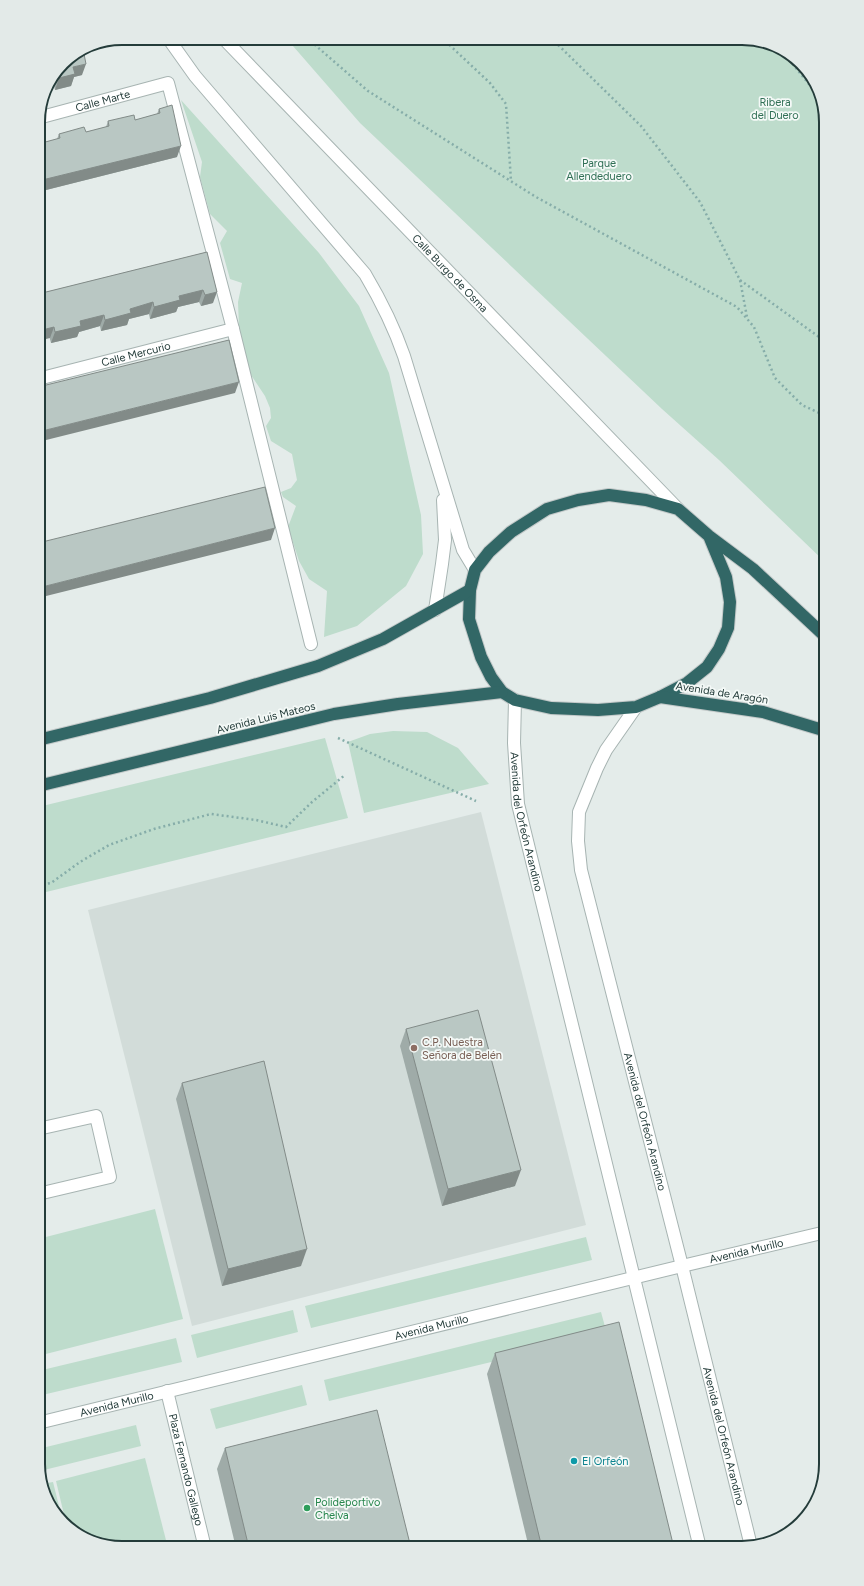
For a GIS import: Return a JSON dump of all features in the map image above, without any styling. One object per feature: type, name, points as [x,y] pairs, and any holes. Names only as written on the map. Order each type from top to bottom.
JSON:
[{"type":"highway","points":[[709,536],[726,577],[730,602],[728,628],[720,649],[707,667],[687,683],[636,707],[598,710],[551,708],[515,700],[502,692],[481,657],[469,618],[470,590],[475,570],[489,552],[511,532],[547,509],[578,500],[609,495],[646,500],[678,508],[709,536],[753,568],[819,631]]},
{"type":"highway","points":[[45,738],[210,698],[318,666],[383,639],[470,590]]},
{"type":"highway","name":"Avenida Luis Mateos","points":[[45,784],[334,714],[398,704],[502,692]]},
{"type":"highway","name":"Avenida de Aragón","points":[[660,697],[763,712],[819,729]]},
{"type":"street","points":[[173,45],[195,76],[369,281],[381,300],[394,328],[404,356],[463,550],[475,570]]},
{"type":"street","name":"Calle Burgo de Osma","points":[[230,45],[678,508]]},
{"type":"street","name":"Calle Marte","points":[[45,116],[168,83],[233,330]]},
{"type":"street","points":[[233,330],[311,644]]},
{"type":"street","name":"Calle Mercurio","points":[[45,377],[233,330]]},
{"type":"street","points":[[434,610],[445,540],[442,482]]},
{"type":"street","name":"Avenida del Orfeón Arandino","points":[[515,700],[514,742],[518,804],[698,1541]]},
{"type":"street","name":"Avenida del Orfeón Arandino","points":[[636,707],[606,750],[579,812],[578,841],[581,870],[682,1266],[750,1540]]},
{"type":"street","points":[[45,1127],[96,1116],[110,1178],[45,1192]]},
{"type":"street","name":"Avenida Murillo","points":[[45,1421],[819,1234]]},
{"type":"street","name":"Plaza Fernando Gallego","points":[[167,1391],[203,1541]]},
{"type":"path","points":[[315,45],[368,91],[511,182],[737,307],[754,327],[775,378],[802,405],[819,413]]},
{"type":"path","points":[[449,45],[490,83],[506,104],[511,182]]},
{"type":"path","points":[[558,45],[641,126],[700,202],[740,280],[747,318]]},
{"type":"path","points":[[796,68],[809,84]]},
{"type":"path","points":[[740,280],[819,337]]},
{"type":"path","points":[[338,738],[476,800]]},
{"type":"path","points":[[45,884],[51,883],[80,862],[109,845],[154,829],[211,814],[256,820],[286,827],[312,802],[345,774]]},
{"type":"shaded area","name":"C.P. Nuestra Señora de Belén","points":[[481,812],[586,1225],[192,1326],[88,910]]},
{"type":"green space","name":"Parque Allendeduero","points":[[292,45],[747,45],[757,46],[771,51],[789,61],[803,75],[809,84],[818,107],[819,117],[819,556],[719,460],[662,409],[360,123]]},
{"type":"green space","points":[[181,100],[319,253],[359,306],[389,373],[421,515],[423,554],[406,586],[357,626],[324,637],[327,591],[309,579],[299,561],[288,527],[296,506],[283,497],[281,492],[291,488],[297,480],[292,454],[271,441],[266,426],[271,418],[270,408],[265,396],[251,375],[239,328],[238,302],[242,283],[230,279],[220,243],[227,231],[210,214],[200,177],[202,162]]},
{"type":"green space","points":[[393,731],[427,732],[458,748],[489,784],[364,813],[348,742],[370,734]]},
{"type":"green space","points":[[325,738],[348,818],[45,892],[45,805]]},
{"type":"green space","points":[[155,1209],[183,1319],[45,1354],[45,1237]]},
{"type":"green space","points":[[586,1237],[592,1260],[311,1328],[305,1306]]},
{"type":"green space","points":[[293,1310],[298,1332],[197,1358],[191,1335]]},
{"type":"green space","points":[[601,1312],[607,1334],[329,1401],[324,1380]]},
{"type":"green space","points":[[176,1338],[182,1362],[45,1394],[45,1369]]},
{"type":"green space","points":[[302,1385],[307,1405],[216,1429],[210,1409]]},
{"type":"green space","points":[[136,1425],[141,1446],[45,1470],[45,1447]]},
{"type":"green space","points":[[145,1458],[166,1541],[107,1540],[88,1533],[75,1525],[64,1514],[56,1481]]},
{"type":"green space","points":[[53,1482],[60,1509],[55,1502],[48,1483]]},
{"type":"building","points":[[84,55],[86,64],[73,67],[75,74],[59,78],[64,71]]},
{"type":"building","points":[[172,105],[181,146],[45,179],[45,142],[60,138],[59,134],[84,127],[86,132],[109,126],[108,121],[134,115],[135,120],[160,113],[159,109]]},
{"type":"building","points":[[207,252],[217,292],[205,295],[203,290],[179,296],[180,300],[154,307],[153,302],[130,309],[131,313],[105,320],[104,315],[80,321],[81,326],[55,332],[54,327],[45,329],[45,292]]},
{"type":"building","points":[[229,340],[239,382],[45,430],[45,385]]},
{"type":"building","points":[[265,487],[275,528],[45,586],[45,541]]},
{"type":"building","points":[[478,1010],[521,1170],[448,1189],[406,1029]]},
{"type":"building","points":[[264,1061],[307,1249],[228,1269],[182,1083]]},
{"type":"building","name":"El Orfeón","points":[[619,1322],[672,1541],[540,1541],[495,1353]]},
{"type":"building","name":"Polideportivo Chelva","points":[[377,1410],[409,1541],[247,1541],[225,1448]]},
{"type":"place","name":"C.P. Nuestra Señora de Belén","points":[[414,1048]]},
{"type":"place","name":"El Orfeón","points":[[574,1461]]},
{"type":"place","name":"Polideportivo Chelva","points":[[307,1508]]},
{"type":"park label","name":"Ribera del Duero","points":[[775,108]]}]
